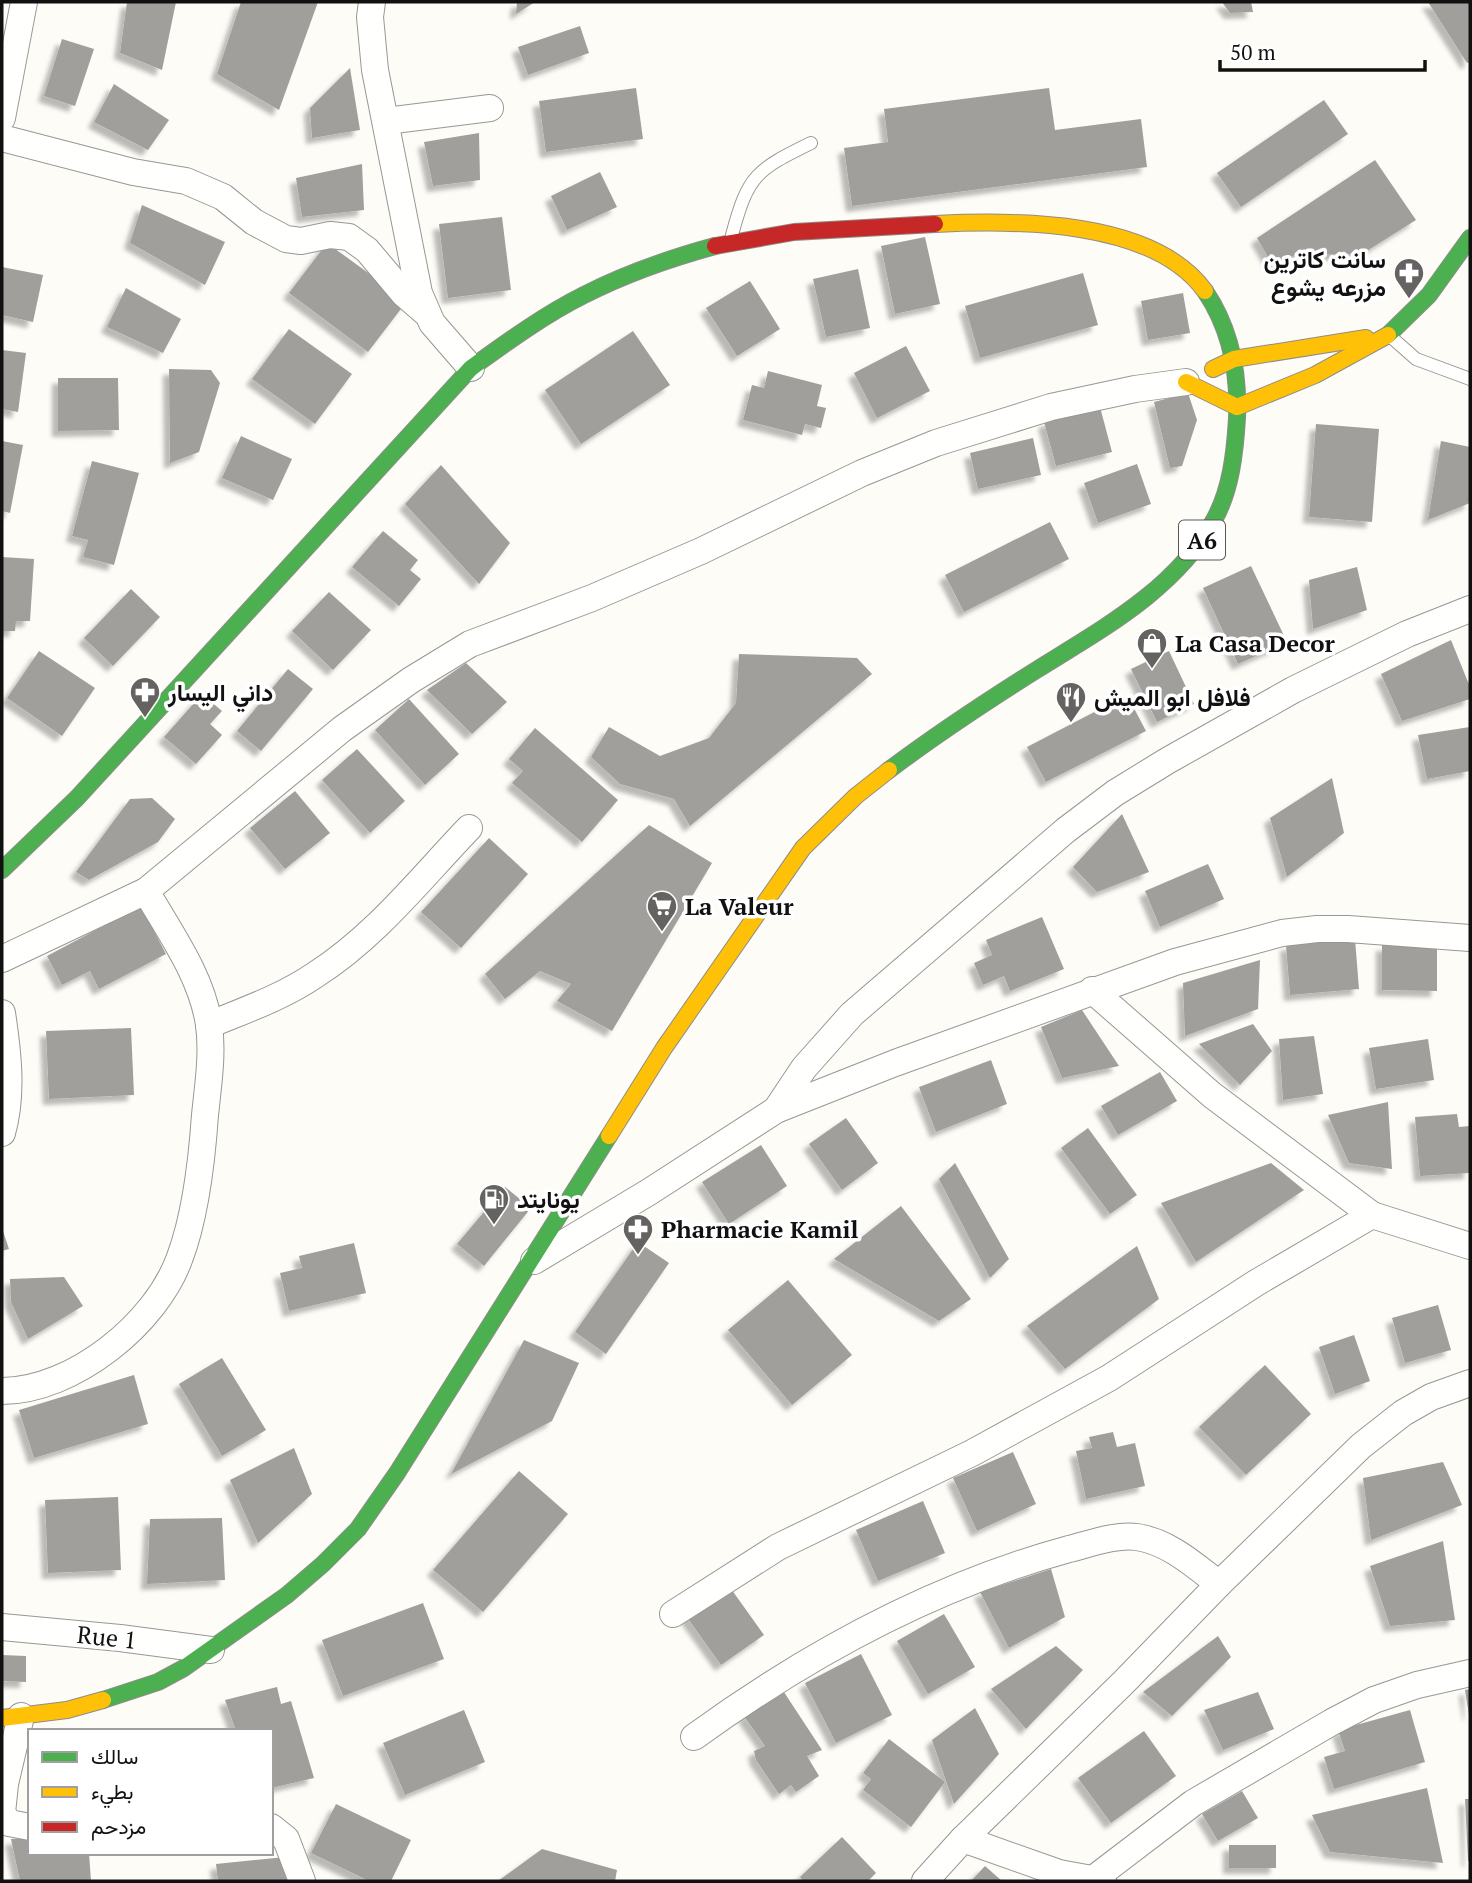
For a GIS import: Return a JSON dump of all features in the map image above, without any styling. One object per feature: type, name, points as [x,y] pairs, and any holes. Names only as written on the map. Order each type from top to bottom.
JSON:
[{"type":"main road","name":"A6","points":[[2,870],[77,798],[471,369],[512,338],[609,284],[730,242],[802,231],[1052,223],[1098,231],[1163,255],[1185,269],[1199,284],[1225,328],[1234,359],[1237,407],[1227,486],[1216,517],[1202,539],[1180,565],[1151,592],[1089,637],[929,740],[826,821],[781,876],[671,1037],[397,1473],[358,1529],[287,1595],[211,1650],[158,1682],[67,1710],[11,1717]]},
{"type":"main road","points":[[1186,382],[1237,407],[1360,354],[1388,335],[1429,295],[1470,238]]},
{"type":"main road","points":[[1186,382],[1234,359],[1388,335]]},
{"type":"street","points":[[2,118],[23,2]]},
{"type":"street","points":[[372,2],[371,41],[419,293],[426,313],[437,331],[471,369]]},
{"type":"street","points":[[386,121],[490,108]]},
{"type":"street","points":[[2,138],[133,172],[186,181],[223,197],[254,222],[286,239],[301,241],[330,235],[349,237],[367,250],[404,294],[426,313]]},
{"type":"street","points":[[2,959],[146,891],[342,729],[411,680],[470,644],[592,598],[701,551],[862,474],[936,443],[1051,407],[1135,389],[1186,382]]},
{"type":"street","points":[[776,1110],[804,1068],[852,1014],[1066,830],[1115,793],[1293,690],[1407,634],[1470,609]]},
{"type":"street","points":[[209,1025],[298,986],[340,957],[370,932],[469,828]]},
{"type":"street","points":[[2,1391],[39,1384],[88,1364],[120,1339],[149,1310],[165,1288],[180,1259],[204,1138],[209,1075],[209,1025],[189,964],[146,891]]},
{"type":"street","points":[[526,1266],[649,1192],[776,1110],[1092,990],[1198,955],[1282,933],[1348,929],[1470,938]]},
{"type":"street","points":[[1092,990],[1212,1095],[1372,1214],[1470,1246]]},
{"type":"street","points":[[2,1013],[8,1097],[2,1133]]},
{"type":"street","points":[[673,1614],[740,1569],[805,1533],[972,1453],[1109,1378],[1256,1283],[1372,1214]]},
{"type":"street","points":[[925,1881],[963,1839],[1124,1682],[1219,1584],[1382,1429],[1431,1397],[1470,1383]]},
{"type":"street","points":[[694,1737],[780,1678],[881,1622],[960,1586],[1053,1554],[1108,1539],[1134,1536],[1155,1541],[1175,1551],[1219,1584]]},
{"type":"street","name":"Rue 1","points":[[2,1627],[211,1650]]},
{"type":"street","points":[[963,1839],[1037,1866],[1098,1881],[1193,1803],[1332,1722],[1374,1700],[1416,1685],[1470,1673]]},
{"type":"street","points":[[11,1717],[2,1813],[9,1823],[28,1827]]},
{"type":"street","points":[[273,1829],[286,1839],[302,1881]]},
{"type":"lane","points":[[730,242],[741,202],[752,180],[773,163],[811,144]]},
{"type":"lane","points":[[1388,335],[1416,359],[1470,379]]},
{"type":"building","points":[[127,2],[176,2],[162,70],[120,53]]},
{"type":"building","points":[[241,2],[318,2],[279,110],[217,74]]},
{"type":"building","points":[[517,2],[535,2],[516,14]]},
{"type":"building","points":[[1222,2],[1251,2],[1253,12],[1230,13]]},
{"type":"building","points":[[1428,2],[1470,2],[1470,62],[1467,63]]},
{"type":"building","points":[[580,26],[589,53],[528,75],[518,47]]},
{"type":"building","points":[[62,39],[94,49],[75,106],[44,96]]},
{"type":"building","points":[[350,68],[360,130],[312,138],[310,108]]},
{"type":"building","points":[[114,84],[169,120],[148,150],[94,122]]},
{"type":"building","points":[[636,88],[643,139],[546,152],[539,101]]},
{"type":"building","points":[[1049,88],[1055,130],[1141,119],[1147,167],[852,206],[844,148],[888,142],[884,109]]},
{"type":"building","points":[[1324,100],[1348,134],[1241,207],[1217,173]]},
{"type":"building","points":[[479,133],[480,180],[433,186],[424,142]]},
{"type":"building","points":[[1375,160],[1416,220],[1362,254],[1296,255],[1272,264],[1257,238]]},
{"type":"building","points":[[362,164],[364,210],[302,217],[296,178]]},
{"type":"building","points":[[600,172],[617,207],[567,230],[551,196]]},
{"type":"building","points":[[142,205],[225,242],[205,285],[130,243]]},
{"type":"building","points":[[502,217],[511,290],[448,298],[439,224]]},
{"type":"building","points":[[925,237],[940,304],[895,314],[881,246]]},
{"type":"building","points":[[327,243],[407,301],[368,352],[289,293]]},
{"type":"building","points":[[2,267],[43,275],[33,322],[2,315]]},
{"type":"building","points":[[858,269],[870,328],[826,337],[813,279]]},
{"type":"building","points":[[1083,273],[1098,325],[980,358],[965,306]]},
{"type":"building","points":[[750,281],[780,329],[737,356],[706,308]]},
{"type":"building","points":[[126,288],[181,319],[163,353],[107,327]]},
{"type":"building","points":[[1183,293],[1190,333],[1148,340],[1141,301]]},
{"type":"building","points":[[289,329],[352,374],[315,424],[252,379]]},
{"type":"building","points":[[633,331],[670,385],[581,444],[545,390]]},
{"type":"building","points":[[906,346],[930,391],[877,418],[854,373]]},
{"type":"building","points":[[2,350],[26,353],[18,412],[2,409]]},
{"type":"building","points":[[169,369],[211,370],[220,383],[199,452],[170,463]]},
{"type":"building","points":[[768,371],[822,385],[817,406],[826,408],[821,428],[805,424],[802,435],[743,420],[752,385],[764,388]]},
{"type":"building","points":[[58,378],[118,378],[119,430],[58,431]]},
{"type":"building","points":[[1188,393],[1197,420],[1182,466],[1170,468],[1154,402]]},
{"type":"building","points":[[1100,407],[1112,452],[1056,466],[1044,422]]},
{"type":"building","points":[[1316,424],[1379,429],[1372,522],[1309,517]]},
{"type":"building","points":[[241,436],[292,459],[273,500],[222,478]]},
{"type":"building","points":[[1033,438],[1041,475],[978,489],[970,453]]},
{"type":"building","points":[[2,441],[23,445],[10,513],[2,511]]},
{"type":"building","points":[[1441,441],[1470,447],[1470,503],[1428,520]]},
{"type":"building","points":[[92,461],[139,473],[114,565],[83,557],[88,540],[72,536]]},
{"type":"building","points":[[1137,464],[1151,504],[1098,523],[1084,483]]},
{"type":"building","points":[[441,465],[510,543],[479,584],[405,504]]},
{"type":"building","points":[[1050,522],[1069,559],[964,612],[945,575]]},
{"type":"building","points":[[383,531],[418,560],[410,570],[421,579],[399,606],[352,567]]},
{"type":"building","points":[[2,557],[34,559],[30,621],[16,621],[15,631],[2,631]]},
{"type":"building","points":[[1251,566],[1287,642],[1238,664],[1203,588]]},
{"type":"building","points":[[1357,567],[1367,610],[1313,629],[1309,580]]},
{"type":"building","points":[[131,589],[160,617],[113,666],[84,638]]},
{"type":"building","points":[[329,592],[371,630],[333,670],[292,631]]},
{"type":"building","points":[[1451,640],[1470,687],[1470,699],[1402,721],[1381,674]]},
{"type":"building","points":[[39,651],[95,688],[62,736],[7,698]]},
{"type":"building","points":[[1169,651],[1194,704],[1157,722],[1131,669]]},
{"type":"building","points":[[739,654],[857,658],[872,674],[690,826],[674,799],[620,784],[591,757],[609,727],[660,756],[709,738],[736,703]]},
{"type":"building","points":[[466,663],[507,702],[472,734],[427,690]]},
{"type":"building","points":[[288,669],[313,689],[261,751],[237,731]]},
{"type":"building","points":[[202,694],[222,711],[210,724],[222,735],[196,764],[164,737]]},
{"type":"building","points":[[1127,695],[1146,731],[1046,782],[1027,747]]},
{"type":"building","points":[[409,699],[459,754],[425,785],[375,730]]},
{"type":"building","points":[[1470,727],[1470,771],[1427,779],[1418,735]]},
{"type":"building","points":[[535,728],[618,800],[582,842],[512,783],[523,771],[509,759]]},
{"type":"building","points":[[357,749],[405,801],[370,833],[322,780]]},
{"type":"building","points":[[1332,778],[1344,833],[1287,877],[1270,818]]},
{"type":"building","points":[[295,791],[330,833],[285,869],[250,828]]},
{"type":"building","points":[[152,798],[175,819],[158,842],[89,880],[76,872],[130,799]]},
{"type":"building","points":[[1122,814],[1149,872],[1097,892],[1073,867]]},
{"type":"building","points":[[649,825],[712,863],[612,1031],[557,1001],[571,984],[540,971],[505,999],[485,974]]},
{"type":"building","points":[[489,838],[528,874],[461,948],[421,912]]},
{"type":"building","points":[[1208,864],[1224,899],[1160,927],[1145,891]]},
{"type":"building","points":[[141,906],[166,954],[99,989],[90,971],[62,985],[47,956]]},
{"type":"building","points":[[1042,917],[1064,969],[1010,991],[1004,976],[983,985],[974,963],[992,955],[986,940]]},
{"type":"building","points":[[1355,939],[1359,989],[1290,995],[1286,945]]},
{"type":"building","points":[[1382,945],[1437,946],[1437,991],[1382,990]]},
{"type":"building","points":[[1260,960],[1258,1009],[1185,1036],[1183,983]]},
{"type":"building","points":[[1082,1010],[1119,1066],[1062,1078],[1041,1027]]},
{"type":"building","points":[[1253,1024],[1272,1051],[1240,1085],[1199,1044]]},
{"type":"building","points":[[131,1028],[134,1095],[49,1099],[46,1031]]},
{"type":"building","points":[[1314,1036],[1323,1094],[1283,1100],[1279,1039]]},
{"type":"building","points":[[1428,1039],[1434,1080],[1376,1089],[1369,1048]]},
{"type":"building","points":[[991,1060],[1007,1104],[936,1132],[919,1087]]},
{"type":"building","points":[[1160,1072],[1177,1101],[1118,1135],[1101,1106]]},
{"type":"building","points":[[1388,1102],[1392,1169],[1349,1163],[1328,1115]]},
{"type":"building","points":[[1457,1114],[1459,1127],[1470,1126],[1470,1173],[1420,1176],[1415,1117]]},
{"type":"building","points":[[846,1118],[878,1163],[842,1190],[809,1144]]},
{"type":"building","points":[[1088,1128],[1137,1195],[1110,1214],[1061,1148]]},
{"type":"building","points":[[761,1145],[787,1186],[729,1224],[702,1182]]},
{"type":"building","points":[[955,1163],[1009,1259],[990,1278],[939,1179]]},
{"type":"building","points":[[1271,1163],[1304,1190],[1196,1262],[1161,1203]]},
{"type":"building","name":"يونايتد","points":[[505,1187],[531,1208],[484,1266],[457,1244]]},
{"type":"building","points":[[901,1206],[971,1299],[939,1321],[834,1259]]},
{"type":"building","points":[[2,1228],[9,1249],[2,1251]]},
{"type":"building","points":[[638,1242],[669,1263],[606,1354],[575,1332]]},
{"type":"building","points":[[354,1243],[366,1293],[289,1311],[280,1273],[302,1268],[299,1256]]},
{"type":"building","points":[[1137,1246],[1159,1299],[1065,1369],[1027,1326]]},
{"type":"building","points":[[64,1277],[83,1306],[28,1339],[11,1302],[10,1279]]},
{"type":"building","points":[[788,1280],[852,1355],[792,1405],[728,1330]]},
{"type":"building","points":[[1438,1305],[1451,1350],[1405,1363],[1392,1318]]},
{"type":"building","points":[[1354,1335],[1370,1381],[1335,1394],[1319,1347]]},
{"type":"building","points":[[524,1340],[579,1363],[552,1421],[451,1474]]},
{"type":"building","points":[[222,1358],[266,1430],[222,1456],[179,1384]]},
{"type":"building","points":[[1265,1365],[1311,1414],[1246,1475],[1199,1427]]},
{"type":"building","points":[[134,1375],[148,1424],[34,1458],[19,1410]]},
{"type":"building","points":[[1113,1432],[1117,1447],[1135,1443],[1145,1486],[1086,1499],[1076,1451],[1092,1448],[1089,1437]]},
{"type":"building","points":[[294,1448],[312,1494],[258,1543],[230,1480]]},
{"type":"building","points":[[1013,1452],[1036,1504],[977,1531],[953,1478]]},
{"type":"building","points":[[1443,1462],[1462,1505],[1371,1540],[1363,1478]]},
{"type":"building","points":[[519,1471],[568,1514],[483,1612],[433,1570]]},
{"type":"building","points":[[118,1497],[121,1570],[48,1573],[45,1500]]},
{"type":"building","points":[[923,1501],[945,1553],[878,1581],[856,1530]]},
{"type":"building","points":[[222,1518],[225,1580],[147,1584],[150,1519]]},
{"type":"building","points":[[1443,1541],[1455,1620],[1390,1626],[1370,1566]]},
{"type":"building","points":[[1051,1569],[1065,1617],[1009,1648],[980,1592]]},
{"type":"building","points":[[729,1586],[764,1635],[721,1665],[686,1616]]},
{"type":"building","points":[[423,1603],[444,1659],[343,1696],[322,1640]]},
{"type":"building","points":[[944,1614],[975,1667],[928,1694],[897,1641]]},
{"type":"building","points":[[1218,1636],[1231,1657],[1172,1716],[1143,1692]]},
{"type":"building","points":[[1056,1646],[1083,1670],[1026,1729],[991,1689]]},
{"type":"building","points":[[861,1654],[892,1715],[836,1743],[805,1683]]},
{"type":"building","points":[[2,1655],[26,1656],[26,1682],[2,1681]]},
{"type":"building","points":[[780,1686],[822,1750],[807,1756],[819,1776],[796,1792],[791,1785],[779,1794],[756,1760],[754,1751],[765,1746],[744,1716]]},
{"type":"building","points":[[277,1687],[281,1704],[291,1701],[314,1778],[273,1788],[273,1729],[235,1729],[225,1700]]},
{"type":"building","points":[[1470,1689],[1470,1715],[1469,1715],[1465,1690]]},
{"type":"building","points":[[1258,1692],[1274,1729],[1223,1750],[1204,1710]]},
{"type":"building","points":[[975,1708],[999,1754],[954,1804],[932,1740]]},
{"type":"building","points":[[464,1710],[485,1762],[405,1795],[383,1743]]},
{"type":"building","points":[[1410,1710],[1425,1762],[1334,1789],[1324,1757],[1345,1751],[1338,1730]]},
{"type":"building","points":[[1144,1731],[1176,1776],[1111,1823],[1078,1778]]},
{"type":"building","points":[[889,1739],[945,1782],[911,1827],[863,1790],[871,1779],[863,1773]]},
{"type":"building","points":[[1427,1788],[1443,1863],[1330,1852],[1312,1815]]},
{"type":"building","points":[[1242,1791],[1258,1818],[1218,1841],[1202,1814]]},
{"type":"building","points":[[1465,1799],[1470,1799],[1470,1861],[1468,1861]]},
{"type":"building","points":[[336,1804],[411,1840],[391,1881],[369,1881],[311,1853]]},
{"type":"building","points":[[842,1837],[876,1873],[868,1881],[803,1881],[800,1877]]},
{"type":"building","points":[[28,1838],[28,1855],[89,1855],[91,1881],[20,1881],[11,1839]]},
{"type":"building","points":[[1229,1845],[1276,1845],[1276,1868],[1229,1868]]},
{"type":"building","points":[[542,1849],[617,1870],[615,1881],[498,1881]]},
{"type":"building","points":[[285,1857],[287,1881],[218,1881],[216,1864]]},
{"type":"building","points":[[985,1866],[1002,1881],[971,1881]]},
{"type":"traffic: fast","points":[[1388,335],[1429,295],[1470,238]]},
{"type":"traffic: fast","points":[[2,870],[77,798],[471,368],[540,320],[584,295],[648,267],[715,246]]},
{"type":"traffic: fast","points":[[889,770],[962,718],[1136,605],[1179,567],[1198,545],[1220,508],[1228,484],[1237,418],[1231,351],[1221,320],[1205,291]]},
{"type":"traffic: fast","points":[[103,1700],[158,1682],[184,1668],[287,1595],[358,1529],[397,1473],[609,1136]]},
{"type":"traffic: slow","points":[[935,224],[1042,224],[1118,237],[1152,250],[1182,267],[1205,291]]},
{"type":"traffic: slow","points":[[1186,382],[1237,407],[1315,375],[1388,335]]},
{"type":"traffic: slow","points":[[1213,369],[1234,359],[1366,338]]},
{"type":"traffic: slow","points":[[609,1136],[664,1048],[803,848],[856,796],[889,770]]},
{"type":"traffic: slow","points":[[2,1718],[67,1710],[103,1700]]},
{"type":"traffic: jam","points":[[715,246],[794,232],[935,224]]},
{"type":"place","name":"سانت كاترين مزرعه يشوع","points":[[1409,300]]},
{"type":"place","name":"La Casa Decor","points":[[1152,670]]},
{"type":"place","name":"داني اليسار","points":[[145,719]]},
{"type":"place","name":"فلافل ابو الميش","points":[[1071,724]]},
{"type":"place","name":"La Valeur","points":[[662,933]]},
{"type":"place","name":"يونايتد","points":[[494,1226]]},
{"type":"place","name":"Pharmacie Kamil","points":[[638,1256]]}]
